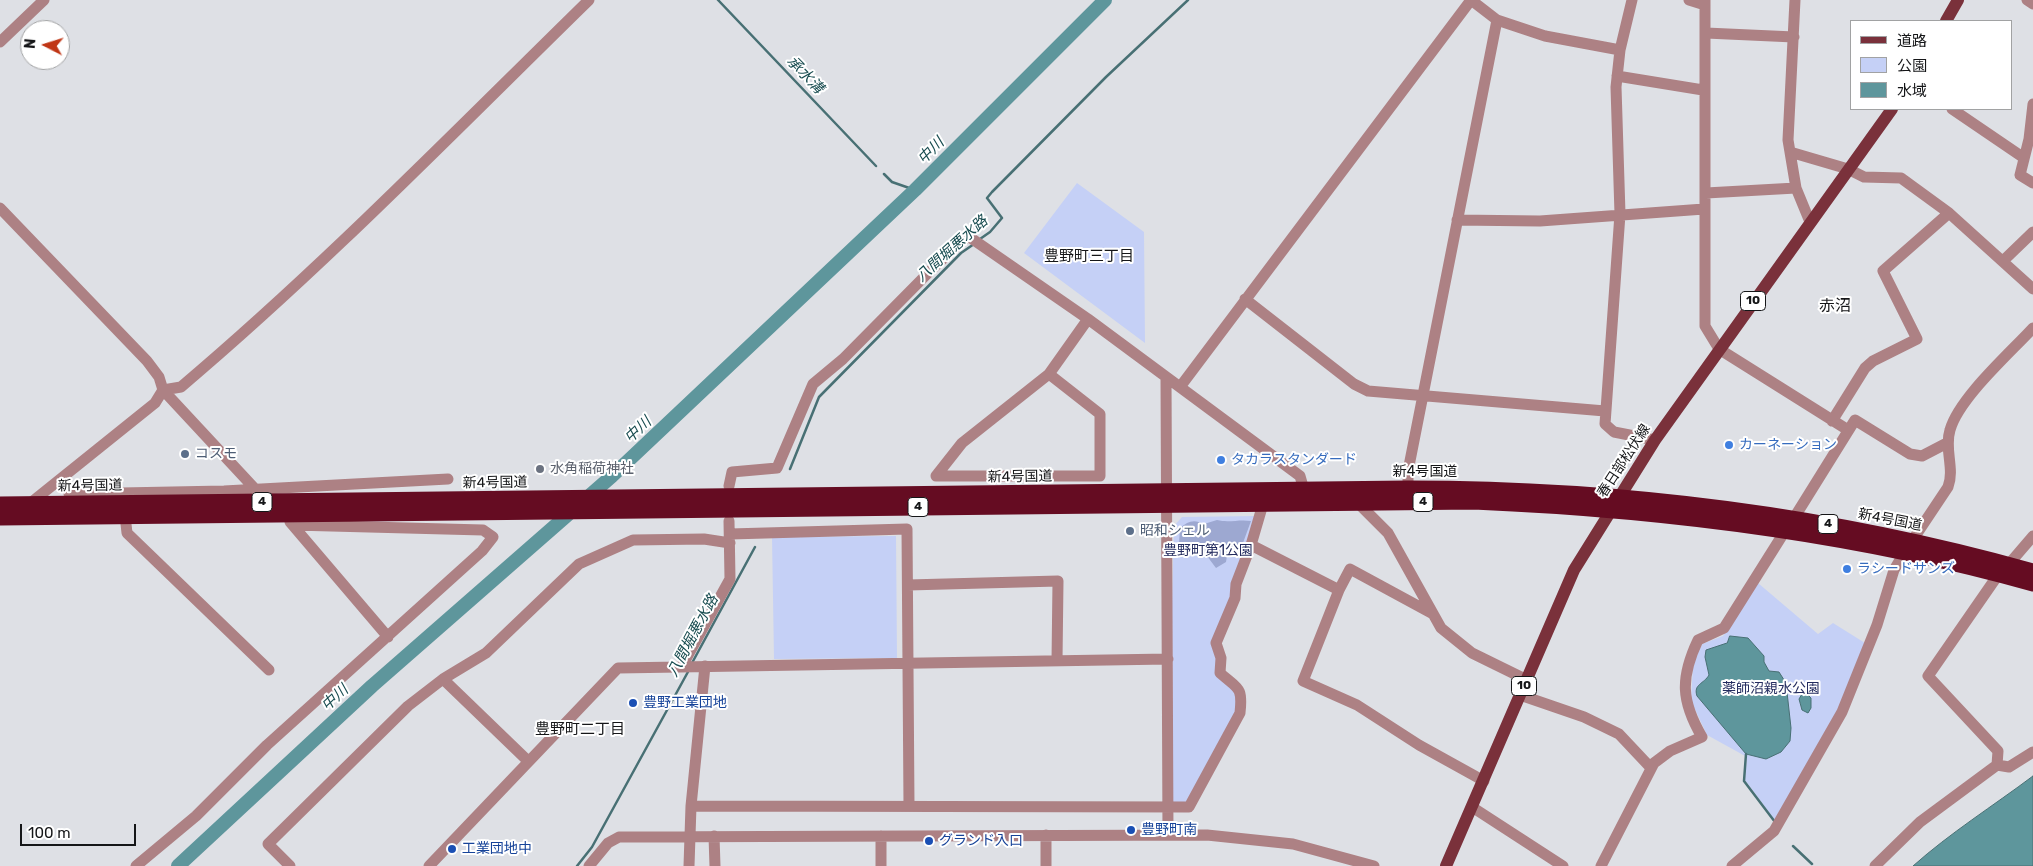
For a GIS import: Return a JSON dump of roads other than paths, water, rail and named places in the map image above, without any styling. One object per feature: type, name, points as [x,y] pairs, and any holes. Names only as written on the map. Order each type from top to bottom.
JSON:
[{"type":"highway","name":"新4号国道","points":[[3,520],[125,515],[288,519],[477,511],[669,510],[1167,498],[1304,490],[1408,488],[1508,490],[1619,497],[1794,518],[2003,569],[2033,571]]},
{"type":"highway","name":"新4号国道","points":[[0,504],[257,496],[493,499],[685,497],[1167,498],[1263,504],[1474,502],[1610,511],[1703,520],[1908,547]]},
{"type":"highway","name":"新4号国道","points":[[2003,569],[2033,584]]},
{"type":"main road","points":[[1947,20],[1958,0]]},
{"type":"main road","name":"春日部松伏線","points":[[1446,866],[1574,570],[1654,440],[1891,110]]},
{"type":"street","points":[[0,42],[44,0]]},
{"type":"street","points":[[3,520],[30,503],[155,403],[163,390],[181,387],[273,307],[365,222],[589,0]]},
{"type":"street","points":[[1180,387],[1471,0],[1496,20],[1545,36],[1620,50]]},
{"type":"street","points":[[1632,0],[1620,50],[1617,76],[1620,214],[1605,424],[1614,432],[1654,440]]},
{"type":"street","points":[[1689,0],[1705,2],[1706,33],[1703,90],[1706,193],[1704,209],[1705,326],[1719,349],[1832,422],[1848,430]]},
{"type":"street","points":[[1794,0],[1794,37],[1788,140],[1796,188],[1810,222]]},
{"type":"street","points":[[2027,0],[2033,4]]},
{"type":"street","points":[[1408,488],[1408,471],[1496,20]]},
{"type":"street","points":[[1706,33],[1794,37]]},
{"type":"street","points":[[1617,76],[1703,90]]},
{"type":"street","points":[[2033,104],[2020,175],[2033,183]]},
{"type":"street","points":[[1953,110],[2024,158]]},
{"type":"street","points":[[1790,152],[1848,170],[1864,177],[1901,178],[1949,213],[2004,260],[2033,289]]},
{"type":"street","points":[[1706,193],[1796,188]]},
{"type":"street","points":[[0,208],[147,361],[159,377],[163,390],[257,496]]},
{"type":"street","points":[[1457,220],[1535,222],[1704,209]]},
{"type":"street","points":[[1832,422],[1865,368],[1873,361],[1917,338],[1883,271],[1949,213]]},
{"type":"street","points":[[2004,260],[2033,232]]},
{"type":"street","points":[[729,486],[732,472],[776,468],[814,384],[858,344],[933,268],[968,236],[1088,319],[1300,476],[1304,490]]},
{"type":"street","points":[[1245,299],[1363,389],[1423,397],[1605,411]]},
{"type":"street","points":[[1049,374],[1100,414],[1100,476],[936,476],[962,443],[1049,374],[1088,319]]},
{"type":"street","points":[[1732,866],[1777,825],[1842,712],[1877,625],[1894,570],[1952,478],[1947,443],[1951,427],[1967,400],[2033,328]]},
{"type":"street","points":[[1166,377],[1168,834]]},
{"type":"street","points":[[1794,518],[1855,420],[1910,454],[1922,456],[1947,443]]},
{"type":"street","points":[[431,480],[431,492]]},
{"type":"street","points":[[69,494],[257,496],[448,480]]},
{"type":"street","points":[[1358,503],[1388,533],[1441,628],[1472,653],[1527,680]]},
{"type":"street","points":[[691,806],[1188,807],[1192,804],[1240,713],[1242,696],[1239,688],[1220,673],[1221,658],[1216,643],[1235,598],[1236,584],[1263,504]]},
{"type":"street","points":[[125,515],[127,533],[269,670]]},
{"type":"street","points":[[136,866],[196,816],[267,745],[482,551],[493,536],[483,530],[288,519]]},
{"type":"street","points":[[288,519],[388,637]]},
{"type":"street","points":[[689,866],[692,666],[730,579],[729,521]]},
{"type":"street","points":[[290,866],[268,844],[408,706],[443,679],[486,652],[579,564],[633,540],[730,538],[907,529],[909,805]]},
{"type":"street","points":[[1601,866],[1654,763],[1670,751],[1702,737],[1691,718],[1685,700],[1688,667],[1693,650],[1698,640],[1724,628],[1785,531]]},
{"type":"street","points":[[1998,765],[1998,751],[1928,676],[2003,569],[2033,536]]},
{"type":"street","points":[[1251,544],[1339,590]]},
{"type":"street","points":[[1433,614],[1350,569],[1339,590],[1303,681],[1357,705],[1419,745],[1484,781]]},
{"type":"street","points":[[908,585],[1058,581],[1057,661]]},
{"type":"street","points":[[429,866],[614,671],[623,668],[1168,659]]},
{"type":"street","points":[[443,679],[528,761]]},
{"type":"street","points":[[1520,695],[1584,717],[1619,734],[1651,768]]},
{"type":"street","points":[[1875,866],[1920,822],[1998,765],[2010,767],[2033,752]]},
{"type":"street","points":[[1472,807],[1564,866]]},
{"type":"street","points":[[589,866],[608,843],[619,837],[1168,834],[1269,840],[1317,849],[1374,866]]},
{"type":"street","points":[[1046,835],[1046,866]]},
{"type":"street","points":[[714,836],[715,866]]},
{"type":"street","points":[[881,836],[881,866]]},
{"type":"water","points":[[1730,636],[1748,638],[1764,656],[1764,662],[1769,671],[1779,672],[1786,683],[1791,728],[1790,741],[1781,752],[1766,759],[1746,754],[1697,696],[1696,689],[1709,675],[1705,657],[1706,650],[1727,643]]},
{"type":"water","points":[[1806,693],[1811,698],[1811,708],[1808,713],[1802,710],[1799,699],[1802,694]]},
{"type":"water","points":[[2033,776],[2033,866],[1913,866],[1957,831]]},
{"type":"waterway","name":"承水溝","points":[[718,0],[876,166]]},
{"type":"waterway","name":"中川","points":[[178,866],[372,686],[612,476],[915,190],[1105,0]]},
{"type":"waterway","name":"八間堀悪水路","points":[[980,239],[990,232],[1002,218],[987,198],[992,192],[1106,77],[1188,0]]},
{"type":"waterway","name":"承水溝","points":[[884,174],[892,182],[915,190]]},
{"type":"waterway","name":"八間堀悪水路","points":[[790,469],[819,397],[961,253],[974,244]]},
{"type":"waterway","name":"八間堀悪水路","points":[[692,663],[755,547]]},
{"type":"waterway","name":"八間堀悪水路","points":[[577,866],[592,847],[689,670]]},
{"type":"waterway","points":[[1746,754],[1744,781],[1775,822]]},
{"type":"waterway","points":[[1793,846],[1812,864]]},
{"type":"place","name":"カーネーション","points":[[1729,445]]},
{"type":"place","name":"コスモ","points":[[185,454]]},
{"type":"place","name":"タカラスタンダード","points":[[1221,460]]},
{"type":"place","name":"水角稲荷神社","points":[[540,469]]},
{"type":"place","name":"昭和シェル","points":[[1130,531]]},
{"type":"place","name":"ラシードサンズ","points":[[1847,569]]},
{"type":"place","name":"豊野工業団地","points":[[633,703]]},
{"type":"place","name":"豊野町南","points":[[1131,830]]},
{"type":"place","name":"グランド入口","points":[[929,841]]},
{"type":"place","name":"工業団地中","points":[[452,849]]},
{"type":"district","name":"豊野町三丁目","points":[[1089,257]]},
{"type":"district","name":"赤沼","points":[[1835,306]]},
{"type":"district","name":"豊野町二丁目","points":[[580,730]]},
{"type":"park label","name":"豊野町第1公園","points":[[1208,551]]},
{"type":"park label","name":"薬師沼親水公園","points":[[1771,689]]}]
